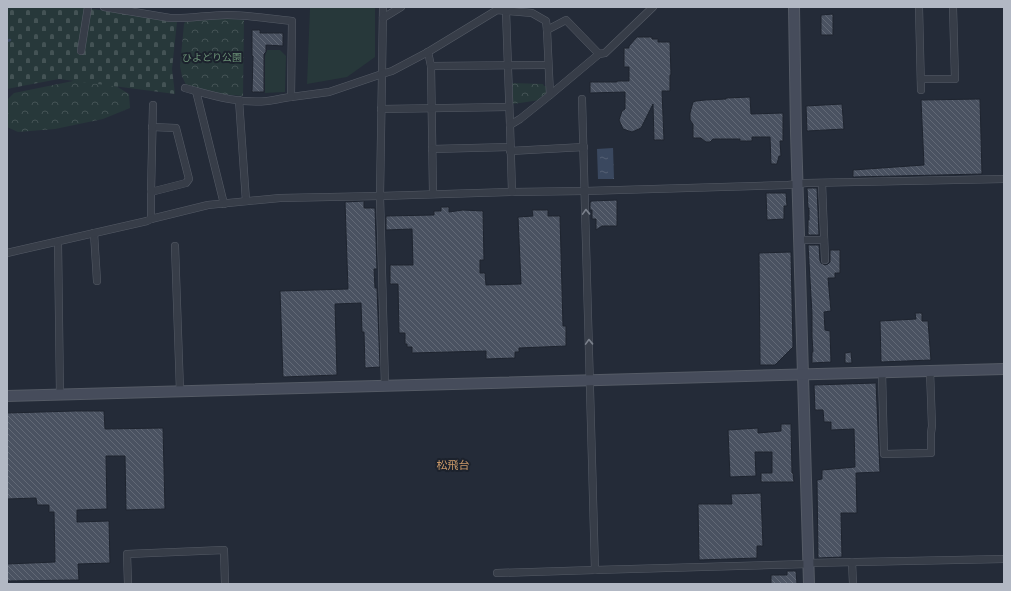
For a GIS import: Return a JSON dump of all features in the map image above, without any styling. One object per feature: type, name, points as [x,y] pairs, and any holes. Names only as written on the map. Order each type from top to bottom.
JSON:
[{"type":"street","points":[[81,51],[88,7]]},
{"type":"street","points":[[104,7],[181,19],[225,15],[292,21],[291,97]]},
{"type":"street","points":[[383,7],[380,196],[385,386]]},
{"type":"street","points":[[383,18],[402,7]]},
{"type":"street","points":[[510,125],[520,119],[599,54],[605,54],[653,7]]},
{"type":"street","points":[[794,7],[809,584]]},
{"type":"street","points":[[919,7],[921,90]]},
{"type":"street","points":[[921,79],[955,79],[953,7]]},
{"type":"street","points":[[185,88],[240,100],[266,101],[329,92],[392,71],[428,52],[496,10],[532,13],[546,21],[550,95]]},
{"type":"street","points":[[506,11],[512,192]]},
{"type":"street","points":[[547,30],[566,20],[599,54]]},
{"type":"street","points":[[428,52],[431,66],[433,194]]},
{"type":"street","points":[[431,66],[548,65]]},
{"type":"street","points":[[196,91],[224,204]]},
{"type":"street","points":[[582,99],[595,570]]},
{"type":"street","points":[[240,100],[246,201]]},
{"type":"street","points":[[151,219],[150,192],[153,105]]},
{"type":"street","points":[[381,109],[509,107]]},
{"type":"street","points":[[150,192],[186,183],[189,179],[176,128],[152,127]]},
{"type":"street","points":[[432,150],[584,147]]},
{"type":"street","points":[[7,254],[208,205],[280,198],[1004,179]]},
{"type":"street","points":[[822,183],[825,260]]},
{"type":"street","points":[[94,232],[98,281]]},
{"type":"street","points":[[800,240],[824,240]]},
{"type":"street","points":[[58,242],[60,395]]},
{"type":"street","points":[[176,246],[180,391]]},
{"type":"street","points":[[7,396],[1004,370]]},
{"type":"street","points":[[882,372],[884,454],[931,453],[932,426],[930,371]]},
{"type":"street","points":[[128,584],[127,554],[224,550],[225,584]]},
{"type":"street","points":[[497,573],[1004,559]]},
{"type":"street","points":[[852,562],[853,584]]},
{"type":"green space","points":[[7,7],[80,7],[177,22],[172,69],[175,94],[59,79],[7,89]]},
{"type":"green space","points":[[310,7],[375,7],[375,57],[347,77],[307,84]]},
{"type":"green space","name":"ひよどり公園","points":[[219,18],[244,20],[243,96],[220,94],[186,85],[182,76],[180,66],[185,22]]},
{"type":"green space","points":[[267,50],[280,50],[286,56],[285,92],[265,93],[265,56]]},
{"type":"green space","points":[[78,80],[111,83],[129,94],[130,108],[103,119],[55,129],[18,132],[7,127],[7,100],[14,93]]},
{"type":"green space","points":[[512,83],[543,84],[546,86],[546,95],[540,100],[513,104]]},
{"type":"water","points":[[613,148],[614,179],[598,179],[597,149]]},
{"type":"building","points":[[833,14],[833,35],[821,35],[821,15]]},
{"type":"building","points":[[252,30],[260,30],[260,33],[283,33],[283,46],[266,45],[266,52],[264,54],[264,92],[252,92]]},
{"type":"building","points":[[637,37],[652,37],[652,39],[658,39],[658,42],[670,42],[670,91],[662,91],[664,140],[654,140],[653,104],[641,128],[632,132],[623,129],[619,120],[622,111],[625,109],[625,92],[590,93],[590,82],[629,81],[629,67],[624,67],[624,48],[629,48]]},
{"type":"building","points":[[750,97],[751,114],[783,113],[783,141],[780,141],[781,156],[779,156],[777,164],[771,164],[770,137],[752,137],[752,141],[740,141],[740,139],[713,139],[710,142],[706,142],[701,138],[693,138],[693,124],[690,120],[690,113],[693,102]]},
{"type":"building","points":[[980,99],[982,174],[853,177],[853,170],[924,165],[921,100]]},
{"type":"building","points":[[842,104],[844,129],[807,131],[806,106]]},
{"type":"building","points":[[807,188],[817,188],[819,235],[808,235],[809,208]]},
{"type":"building","points":[[766,193],[786,193],[787,206],[784,206],[784,219],[767,220]]},
{"type":"building","points":[[617,200],[617,226],[602,226],[596,230],[596,219],[592,219],[590,202]]},
{"type":"building","points":[[364,201],[364,208],[375,208],[377,269],[374,269],[375,288],[377,288],[380,367],[365,368],[364,332],[362,332],[361,303],[335,304],[337,375],[283,377],[280,291],[348,289],[345,202]]},
{"type":"building","points":[[441,207],[449,207],[449,212],[463,210],[483,211],[484,260],[480,260],[480,273],[485,273],[486,285],[521,284],[518,217],[533,216],[532,210],[548,210],[548,216],[560,216],[563,326],[566,326],[566,346],[519,348],[519,352],[515,352],[515,358],[486,359],[486,351],[412,353],[412,347],[407,347],[407,344],[405,344],[405,333],[399,333],[398,284],[390,284],[390,265],[413,265],[412,229],[386,230],[386,216],[434,215],[434,211],[441,211]]},
{"type":"building","points":[[808,245],[819,245],[820,261],[825,265],[830,262],[830,250],[840,250],[840,273],[835,273],[835,278],[828,278],[831,311],[824,312],[825,330],[830,331],[831,362],[812,363],[812,314]]},
{"type":"building","points":[[791,252],[793,347],[775,365],[760,365],[759,253]]},
{"type":"building","points":[[915,313],[922,313],[922,321],[928,321],[931,360],[881,362],[880,321],[916,319]]},
{"type":"building","points":[[851,352],[852,363],[845,363],[845,353]]},
{"type":"building","points":[[876,383],[880,472],[856,473],[857,513],[841,513],[842,557],[818,558],[817,480],[822,479],[822,470],[855,467],[854,429],[831,430],[831,422],[824,422],[823,410],[815,410],[814,385]]},
{"type":"building","points":[[104,411],[105,429],[163,428],[165,509],[126,510],[125,456],[106,456],[107,509],[77,510],[77,522],[109,521],[110,563],[78,564],[79,580],[7,581],[7,564],[55,562],[54,512],[49,512],[49,505],[37,505],[36,498],[7,499],[7,413]]},
{"type":"building","points":[[781,424],[791,424],[792,473],[794,482],[761,482],[761,473],[772,473],[772,452],[755,452],[756,476],[730,477],[728,430],[758,428],[758,433],[781,431]]},
{"type":"building","points":[[761,493],[763,546],[757,546],[757,558],[699,560],[698,504],[732,504],[731,494]]},
{"type":"building","points":[[787,571],[796,571],[797,584],[771,584],[771,575],[787,575]]},
{"type":"district","name":"松飛台","points":[[453,465]]}]
